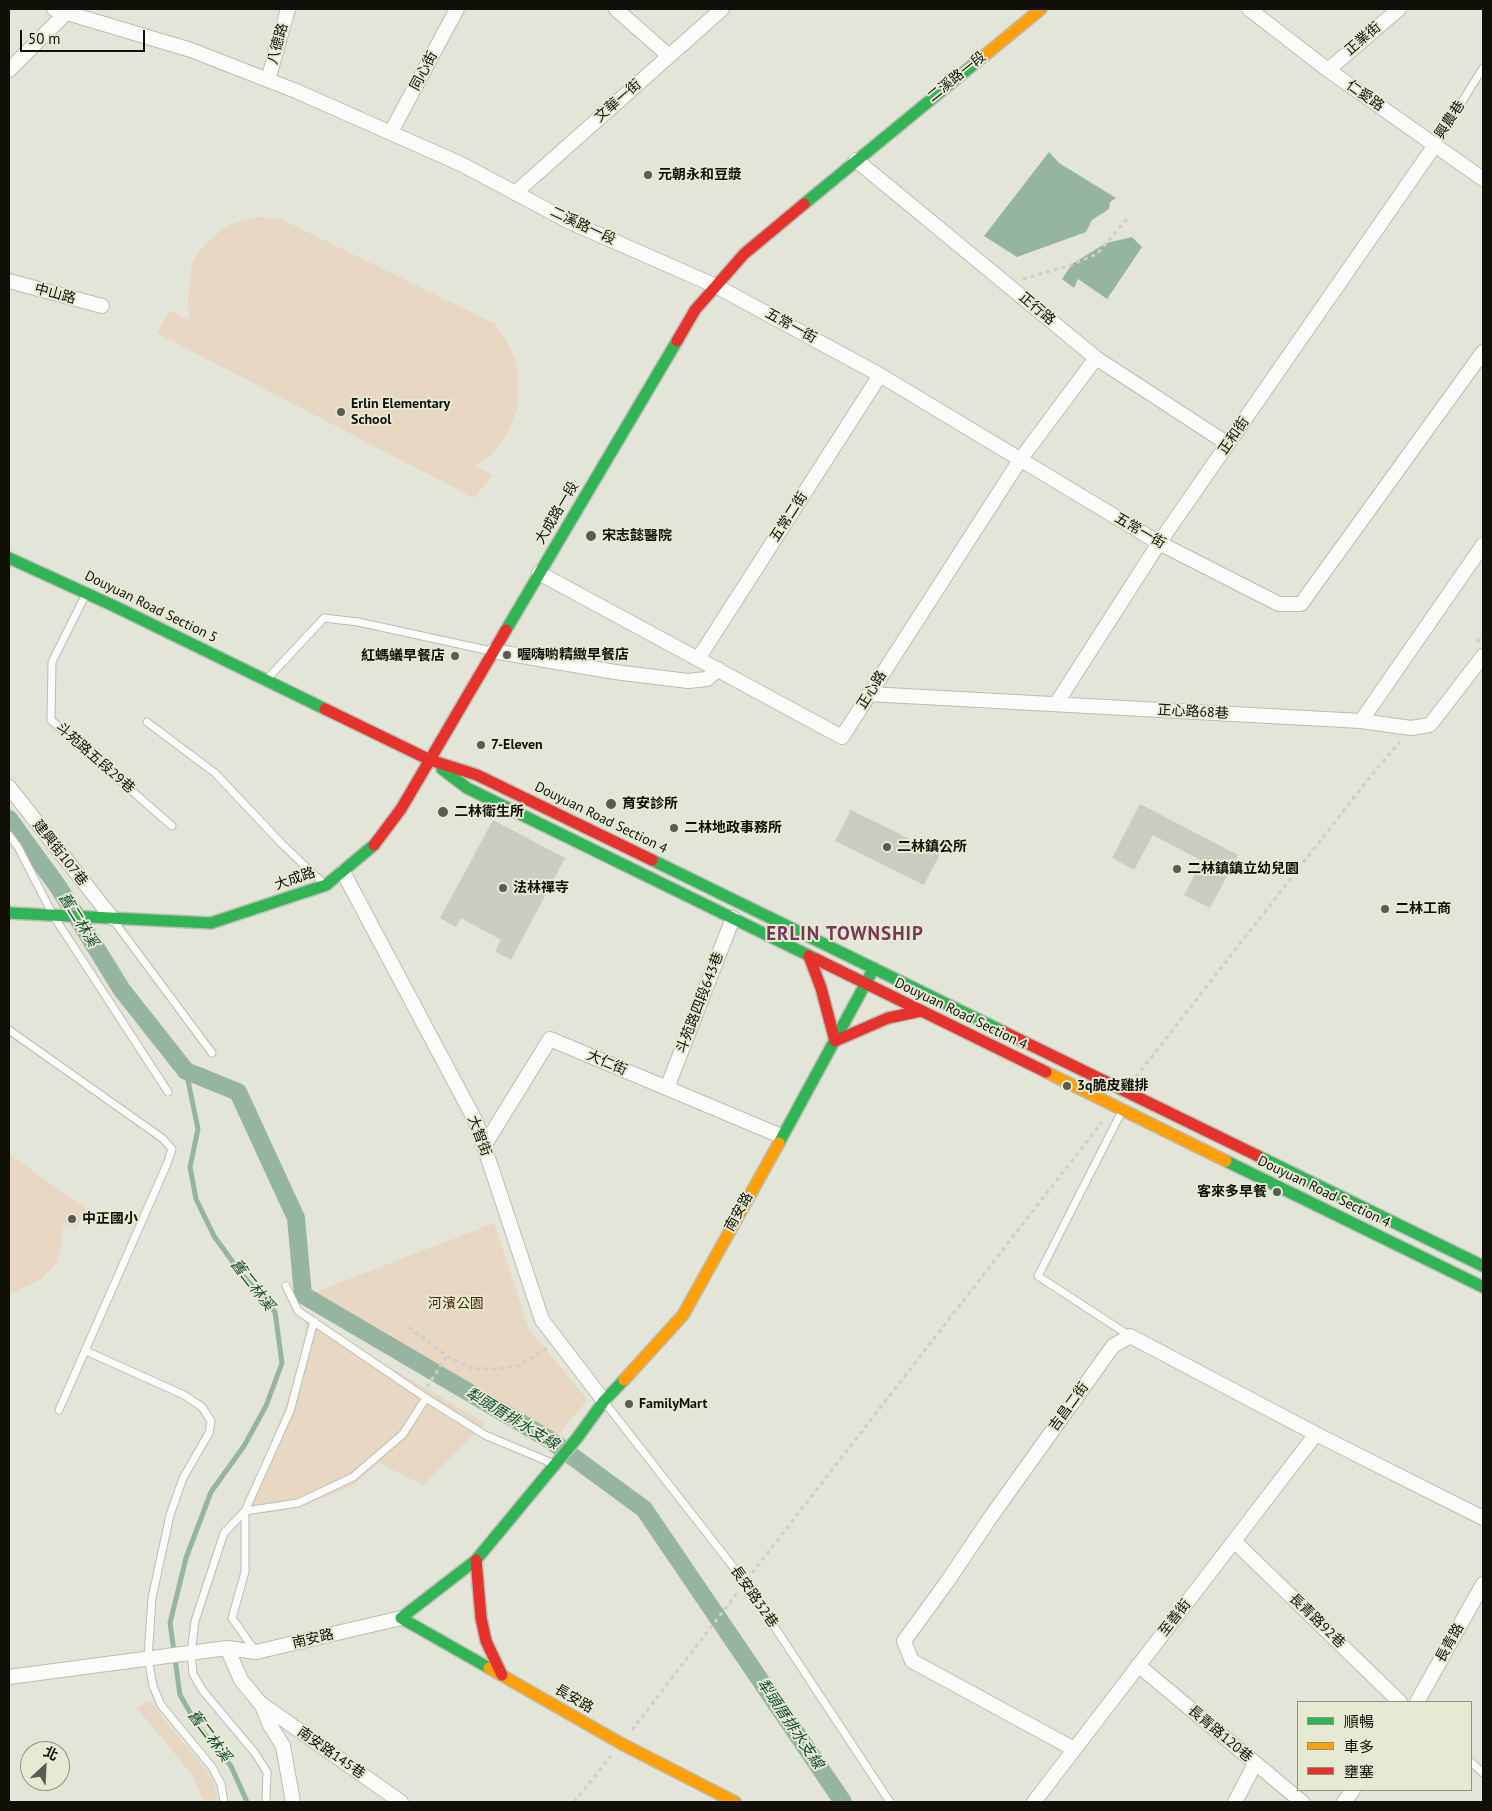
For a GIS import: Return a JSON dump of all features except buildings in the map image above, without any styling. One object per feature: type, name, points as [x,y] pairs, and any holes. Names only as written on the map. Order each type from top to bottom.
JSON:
[{"type":"main road","name":"二溪路一段","points":[[716,286],[744,254],[1041,9]]},
{"type":"main road","name":"大成路一段","points":[[430,760],[695,310],[716,286]]},
{"type":"main road","name":"Douyuan Road Section 5","points":[[9,558],[87,593],[279,685]]},
{"type":"main road","name":"Douyuan Road Section 4","points":[[279,685],[430,760],[477,775],[1126,1090],[1483,1266]]},
{"type":"main road","name":"Douyuan Road Section 4","points":[[430,760],[467,788],[1483,1287]]},
{"type":"main road","name":"大成路","points":[[53,915],[211,923],[326,885],[373,846],[401,809],[430,760]]},
{"type":"main road","points":[[9,913],[53,915]]},
{"type":"main road","points":[[809,956],[821,988],[835,1041],[888,1018],[921,1011]]},
{"type":"main road","name":"南安路","points":[[401,1618],[476,1560],[577,1438],[604,1401],[683,1315],[874,968]]},
{"type":"main road","points":[[476,1560],[481,1618],[486,1641],[502,1675]]},
{"type":"main road","name":"長安路","points":[[401,1618],[622,1744],[732,1802]]},
{"type":"street","name":"八德路","points":[[268,80],[288,9]]},
{"type":"street","name":"同心街","points":[[391,132],[457,9]]},
{"type":"street","points":[[616,9],[669,56]]},
{"type":"street","name":"文華一街","points":[[514,192],[722,9]]},
{"type":"street","name":"仁愛路","points":[[1249,9],[1328,70],[1483,179]]},
{"type":"street","name":"正業街","points":[[1328,70],[1398,9]]},
{"type":"street","name":"二溪路一段","points":[[64,10],[191,50],[391,132],[461,164],[570,222],[716,286]]},
{"type":"street","points":[[9,70],[64,10]]},
{"type":"street","name":"興農巷","points":[[1416,171],[1434,144]]},
{"type":"street","name":"正行路","points":[[856,160],[1096,358],[1228,444]]},
{"type":"street","name":"正和街","points":[[1056,704],[1159,543],[1416,171]]},
{"type":"street","name":"中山路","points":[[9,281],[102,306]]},
{"type":"street","name":"五常一街","points":[[716,286],[880,375],[1159,543],[1279,604],[1301,604],[1483,352]]},
{"type":"street","name":"正心路","points":[[539,573],[842,737],[1020,460],[1096,358]]},
{"type":"street","name":"五常二街","points":[[698,659],[880,375]]},
{"type":"street","points":[[1361,721],[1483,545]]},
{"type":"street","points":[[493,651],[615,672],[688,682],[707,679],[718,670]]},
{"type":"street","name":"正心路68巷","points":[[869,694],[1361,721],[1411,728],[1430,725],[1483,656]]},
{"type":"street","name":"建興街107巷","points":[[9,787],[112,918]]},
{"type":"street","name":"大智街","points":[[343,872],[476,1122],[542,1320],[604,1401]]},
{"type":"street","name":"斗苑路四段643巷","points":[[667,1088],[733,918]]},
{"type":"street","name":"大仁街","points":[[484,1146],[550,1039],[781,1136]]},
{"type":"street","points":[[1130,1336],[1316,1434],[1483,1518]]},
{"type":"street","name":"吉昌二街","points":[[1074,1749],[912,1661],[904,1641],[1113,1346],[1130,1336]]},
{"type":"street","name":"至善街","points":[[1034,1802],[1316,1434]]},
{"type":"street","name":"長青路92巷","points":[[1234,1540],[1399,1701]]},
{"type":"street","name":"長青路","points":[[1418,1701],[1483,1584]]},
{"type":"street","name":"南安路","points":[[9,1677],[227,1648],[256,1652],[401,1618]]},
{"type":"street","name":"南安路145巷","points":[[227,1648],[241,1680],[260,1703],[270,1725],[283,1746],[293,1802]]},
{"type":"street","name":"長青路120巷","points":[[1138,1665],[1302,1802]]},
{"type":"street","name":"南安路145巷","points":[[260,1703],[401,1802]]},
{"type":"street","points":[[1235,1802],[1255,1764]]},
{"type":"street","points":[[1344,1802],[1353,1791]]},
{"type":"lane","name":"興農巷","points":[[1434,144],[1483,68]]},
{"type":"lane","name":"斗苑路五段29巷","points":[[87,593],[52,662],[51,720],[172,826]]},
{"type":"lane","points":[[266,679],[324,618],[358,622],[493,651]]},
{"type":"lane","points":[[147,722],[215,773],[283,845],[326,885]]},
{"type":"lane","points":[[9,835],[18,847],[53,915],[168,1092]]},
{"type":"lane","points":[[112,918],[212,1053]]},
{"type":"lane","points":[[9,1030],[162,1138],[172,1149],[59,1410]]},
{"type":"lane","points":[[1118,1108],[1038,1276],[1130,1336]]},
{"type":"lane","points":[[286,1286],[298,1310],[426,1398],[485,1435],[555,1465]]},
{"type":"lane","points":[[266,1802],[266,1772],[256,1753],[203,1691],[193,1674],[188,1653],[196,1621],[224,1533],[246,1511],[290,1411],[314,1322]]},
{"type":"lane","points":[[86,1351],[184,1395],[202,1407],[211,1421],[209,1434],[183,1478],[170,1515],[152,1598],[152,1686],[161,1706],[212,1767],[221,1784],[224,1802]]},
{"type":"lane","points":[[246,1511],[298,1503],[353,1477],[403,1434],[426,1398]]},
{"type":"lane","name":"長安路32巷","points":[[604,1401],[745,1582],[890,1802]]},
{"type":"lane","points":[[246,1511],[245,1572],[232,1618],[256,1652]]},
{"type":"lane","points":[[1472,1763],[1483,1773]]},
{"type":"path","points":[[1006,284],[1068,266],[1097,254],[1127,219]]},
{"type":"path","points":[[1126,1090],[1377,768],[1411,728]]},
{"type":"path","points":[[574,1802],[622,1744],[745,1582],[1118,1108]]},
{"type":"path","points":[[409,1327],[447,1356],[470,1368],[496,1369],[518,1366],[554,1344]]},
{"type":"path","points":[[431,1382],[447,1356]]},
{"type":"green space","points":[[256,217],[281,219],[495,324],[509,345],[516,364],[519,403],[512,423],[501,443],[488,458],[474,465],[493,475],[474,498],[157,333],[170,311],[189,320],[188,300],[192,263],[202,247],[218,233],[234,223]]},
{"type":"green space","points":[[9,1154],[87,1210],[75,1229],[63,1222],[61,1247],[56,1264],[40,1280],[13,1292],[9,1291]]},
{"type":"green space","name":"河濱公園","points":[[494,1223],[529,1330],[588,1400],[557,1435],[313,1293]]},
{"type":"green space","points":[[305,1318],[485,1423],[423,1485],[379,1463],[353,1485],[308,1504],[275,1512],[242,1515],[306,1355]]},
{"type":"green space","points":[[150,1700],[205,1769],[213,1782],[217,1796],[216,1802],[204,1802],[193,1776],[137,1708]]},
{"type":"shaded area","points":[[1049,152],[1059,163],[1116,198],[1110,202],[1109,209],[1092,220],[1086,232],[1017,257],[984,236]]},
{"type":"shaded area","points":[[1132,237],[1142,247],[1107,299],[1078,279],[1074,288],[1062,279],[1072,264],[1106,243]]},
{"type":"waterway","name":"犁頭厝排水支線","points":[[9,819],[59,888],[122,990],[186,1071],[238,1092],[296,1218],[303,1295],[550,1440],[644,1509],[843,1802]]},
{"type":"waterway","name":"舊二林溪","points":[[186,1071],[198,1129],[190,1167],[196,1199],[214,1236],[240,1272],[275,1312],[282,1363],[266,1406],[244,1446],[211,1492],[186,1558],[170,1623],[180,1695],[198,1726],[231,1766],[247,1802]]},
{"type":"traffic: fast","points":[[804,204],[979,60]]},
{"type":"traffic: fast","points":[[506,630],[677,341]]},
{"type":"traffic: fast","points":[[9,558],[114,606],[325,709]]},
{"type":"traffic: fast","points":[[442,769],[467,788],[816,959]]},
{"type":"traffic: fast","points":[[9,913],[211,923],[326,885],[374,845]]},
{"type":"traffic: fast","points":[[652,860],[1004,1032]]},
{"type":"traffic: fast","points":[[779,1143],[874,968]]},
{"type":"traffic: fast","points":[[1258,1156],[1483,1266]]},
{"type":"traffic: fast","points":[[1226,1161],[1483,1287]]},
{"type":"traffic: fast","points":[[489,1668],[401,1618],[476,1560],[577,1438],[604,1401],[624,1380]]},
{"type":"traffic: slow","points":[[979,60],[1041,9]]},
{"type":"traffic: slow","points":[[1046,1072],[1226,1161]]},
{"type":"traffic: slow","points":[[624,1380],[683,1315],[779,1143]]},
{"type":"traffic: slow","points":[[489,1668],[622,1744],[735,1802]]},
{"type":"traffic: jam","points":[[677,341],[695,310],[744,254],[804,204]]},
{"type":"traffic: jam","points":[[374,845],[401,809],[506,630]]},
{"type":"traffic: jam","points":[[325,709],[430,760],[477,775],[652,860]]},
{"type":"traffic: jam","points":[[809,956],[821,988],[835,1041],[888,1018],[921,1011]]},
{"type":"traffic: jam","points":[[816,959],[1046,1072]]},
{"type":"traffic: jam","points":[[1004,1032],[1258,1156]]},
{"type":"traffic: jam","points":[[476,1560],[481,1618],[486,1641],[502,1675]]},
{"type":"place","name":"元朝永和豆漿","points":[[648,175]]},
{"type":"place","name":"Erlin Elementary School","points":[[341,412]]},
{"type":"place","name":"宋志懿醫院","points":[[591,536]]},
{"type":"place","name":"喔嗨喲精緻早餐店","points":[[507,655]]},
{"type":"place","name":"紅螞蟻早餐店","points":[[455,656]]},
{"type":"place","name":"7-Eleven","points":[[481,745]]},
{"type":"place","name":"育安診所","points":[[611,804]]},
{"type":"place","name":"二林衛生所","points":[[443,812]]},
{"type":"place","name":"二林地政事務所","points":[[674,828]]},
{"type":"place","name":"二林鎮公所","points":[[887,847]]},
{"type":"place","name":"二林鎮鎮立幼兒園","points":[[1177,869]]},
{"type":"place","name":"法林禪寺","points":[[503,888]]},
{"type":"place","name":"二林工商","points":[[1385,909]]},
{"type":"place","name":"3q脆皮雞排","points":[[1067,1086]]},
{"type":"place","name":"客來多早餐","points":[[1277,1192]]},
{"type":"place","name":"中正國小","points":[[72,1219]]},
{"type":"place","name":"FamilyMart","points":[[629,1404]]},
{"type":"district","name":"ERLIN TOWNSHIP","points":[[845,935]]}]
